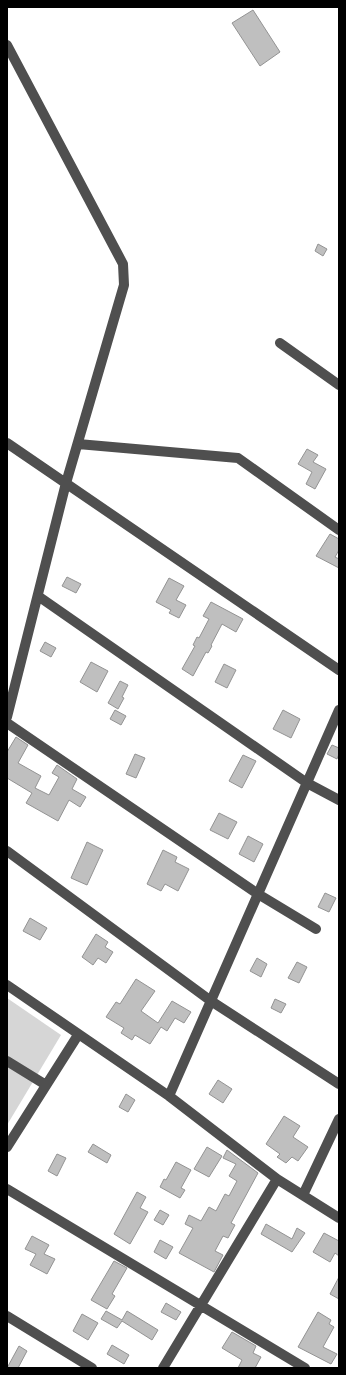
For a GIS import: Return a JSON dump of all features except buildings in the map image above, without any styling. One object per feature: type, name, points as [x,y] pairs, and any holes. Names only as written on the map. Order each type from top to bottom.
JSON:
[{"type":"street","points":[[7,45],[123,264],[124,285],[66,483],[7,717]]},
{"type":"street","points":[[280,343],[339,385]]},
{"type":"street","points":[[7,443],[339,670]]},
{"type":"street","points":[[78,444],[238,458],[339,530]]},
{"type":"street","points":[[38,596],[307,784],[339,800]]},
{"type":"street","points":[[169,1096],[339,710]]},
{"type":"street","points":[[7,723],[258,894],[316,929]]},
{"type":"street","points":[[7,851],[211,1001],[339,1084]]},
{"type":"street","points":[[7,985],[169,1096],[277,1179],[339,1218]]},
{"type":"street","points":[[7,1147],[78,1035]]},
{"type":"street","points":[[7,1061],[46,1084]]},
{"type":"street","points":[[303,1195],[339,1119]]},
{"type":"street","points":[[163,1368],[277,1179]]},
{"type":"street","points":[[7,1189],[305,1368]]},
{"type":"street","points":[[7,1316],[92,1368]]},
{"type":"shaded area","points":[[7,998],[61,1035],[7,1125]]}]
